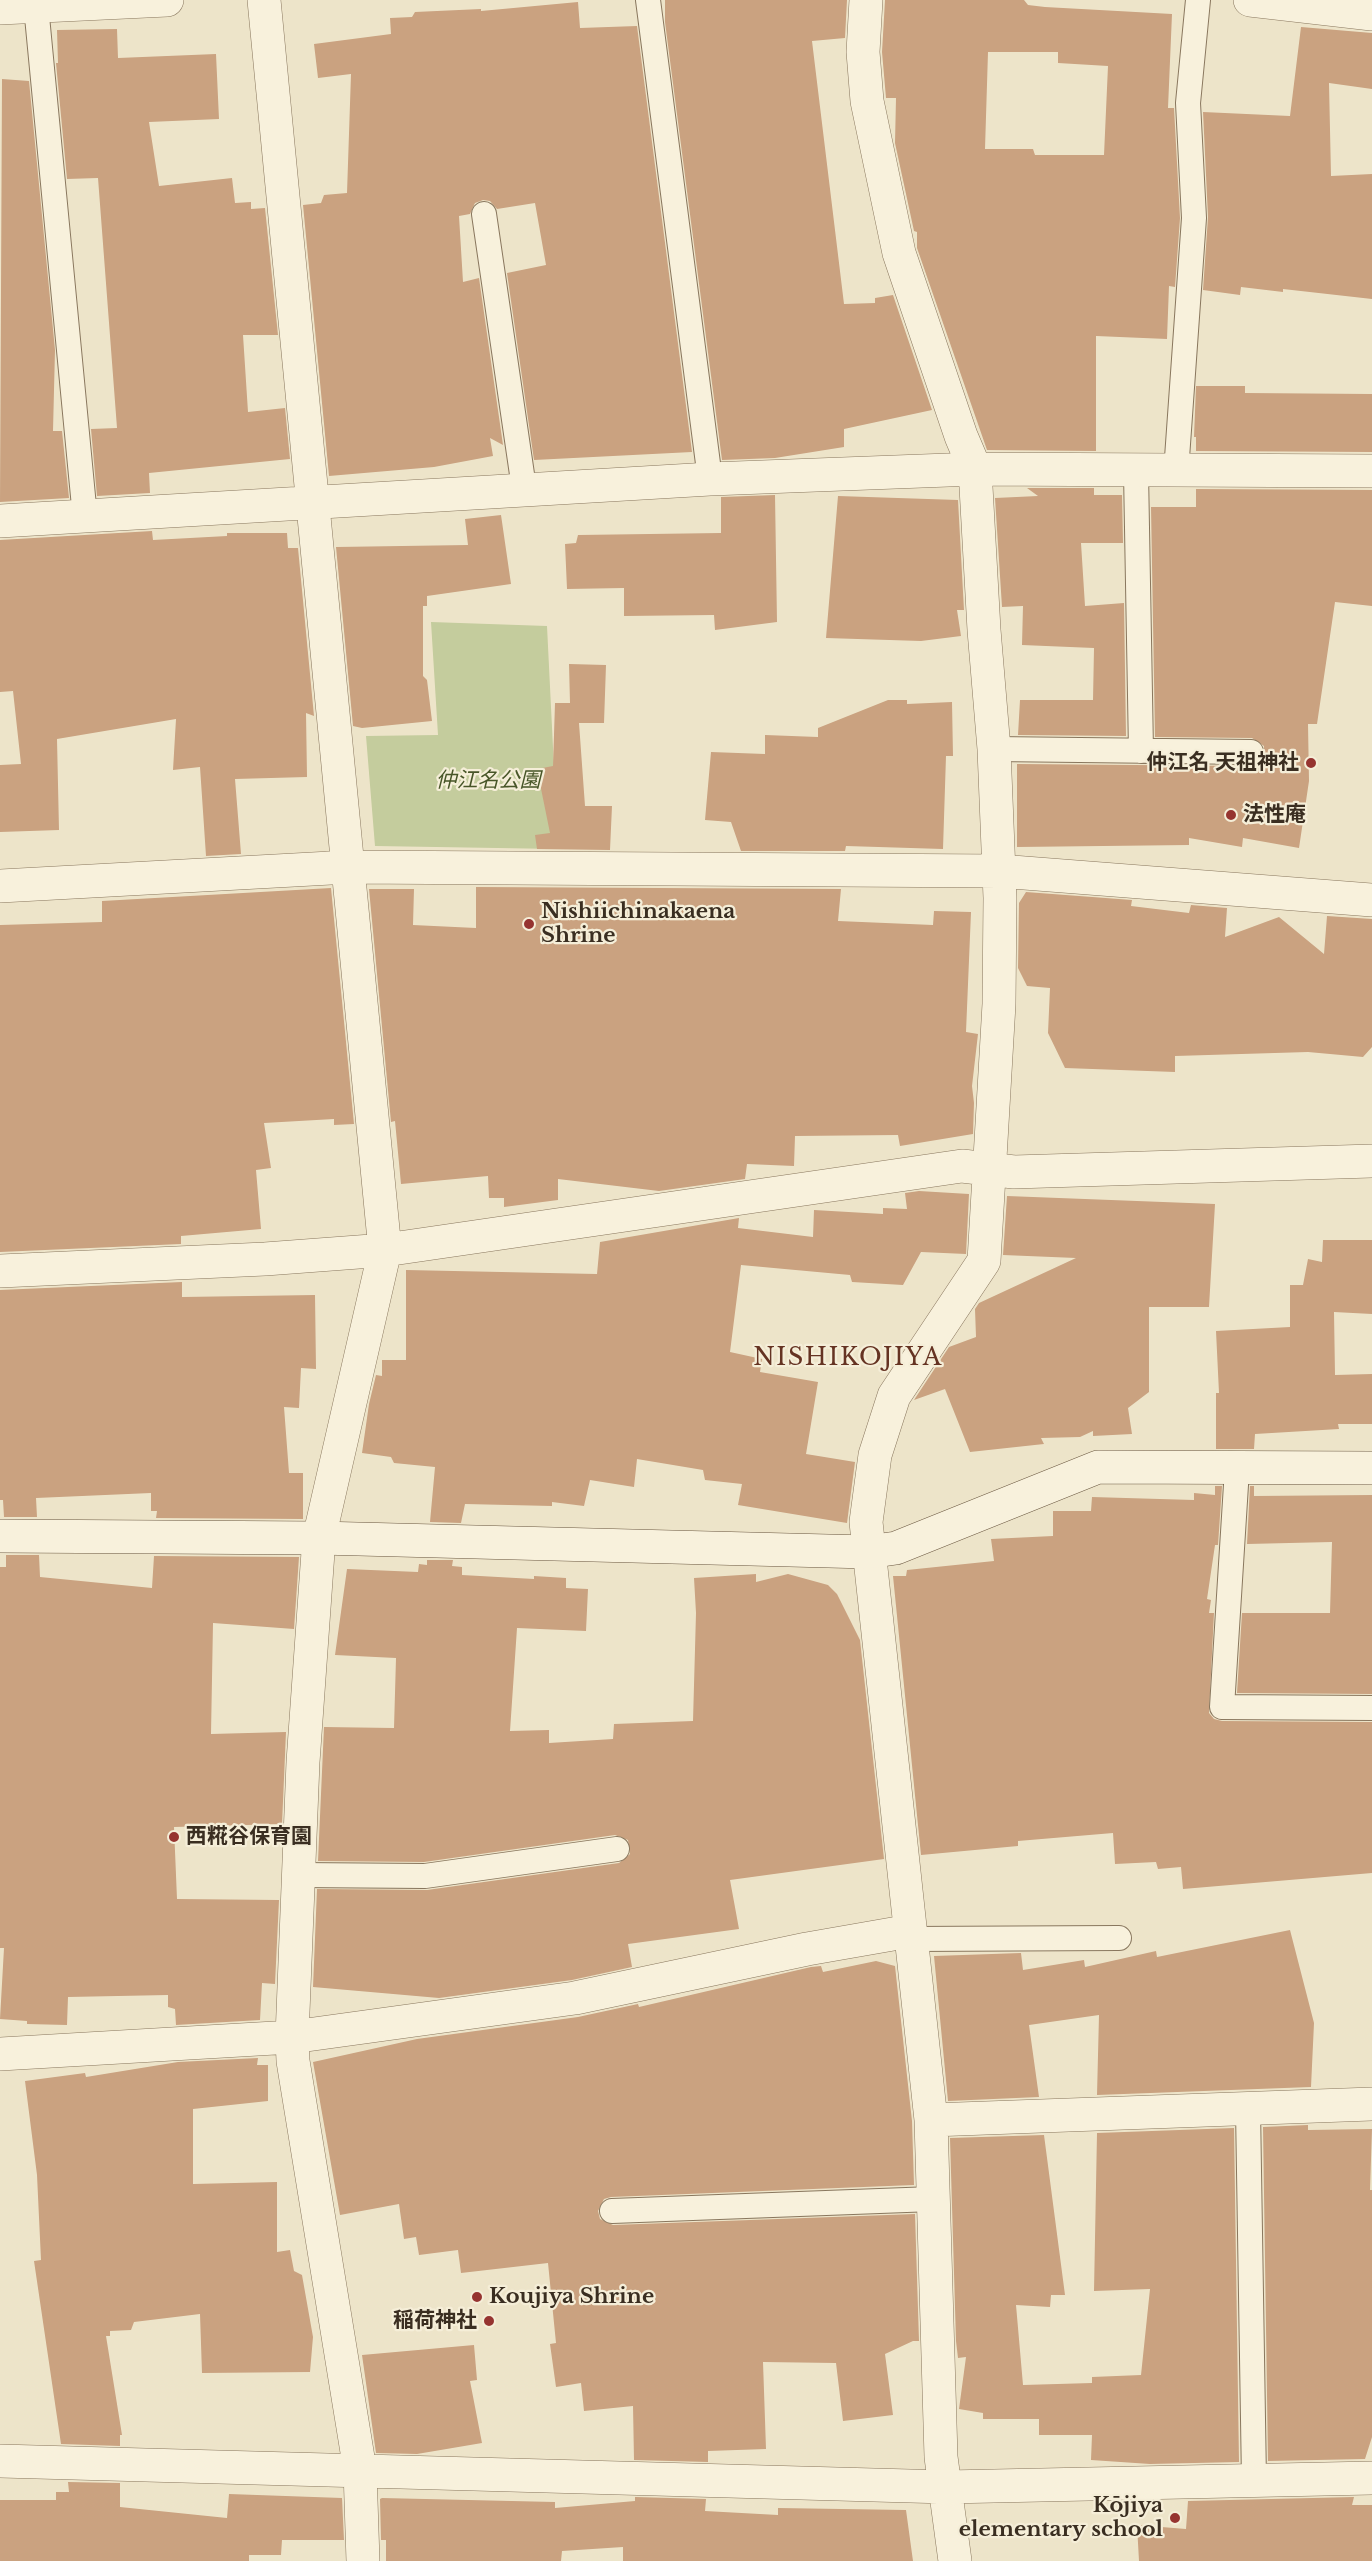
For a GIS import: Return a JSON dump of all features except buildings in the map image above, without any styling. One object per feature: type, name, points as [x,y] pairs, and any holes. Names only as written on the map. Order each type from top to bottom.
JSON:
[{"type":"street","points":[[0,8],[167,0]]},
{"type":"street","points":[[264,0],[385,1250],[319,1538],[303,1762],[292,2037],[293,2061],[360,2470],[363,2561]]},
{"type":"street","points":[[866,0],[862,52],[867,101],[899,252],[961,436],[975,469],[984,630],[994,749],[999,871],[999,1004],[984,1261],[894,1396],[875,1455],[866,1522],[931,2120],[941,2457],[947,2487],[955,2561]]},
{"type":"street","points":[[1250,0],[1372,14]]},
{"type":"street","points":[[0,521],[312,504],[524,488],[975,469],[1136,472],[1372,471]]},
{"type":"street","points":[[0,886],[349,867],[999,871],[1372,900]]},
{"type":"street","points":[[0,1271],[265,1259],[385,1250],[962,1166],[1014,1172],[1372,1161]]},
{"type":"street","points":[[0,1536],[319,1538],[868,1552],[896,1548],[1098,1467],[1372,1468]]},
{"type":"street","points":[[0,2054],[292,2037],[575,1998],[807,1949],[910,1935]]},
{"type":"street","points":[[931,2120],[1372,2104]]},
{"type":"street","points":[[0,2461],[947,2487],[1372,2478]]},
{"type":"lane","points":[[648,0],[710,479]]},
{"type":"lane","points":[[1176,472],[1194,218],[1188,103],[1198,0]]},
{"type":"lane","points":[[36,6],[85,517]]},
{"type":"lane","points":[[484,214],[524,488]]},
{"type":"lane","points":[[1136,472],[1141,751]]},
{"type":"lane","points":[[994,749],[1251,752]]},
{"type":"lane","points":[[1237,1469],[1222,1707],[1372,1708]]},
{"type":"lane","points":[[298,1875],[425,1876],[616,1849]]},
{"type":"lane","points":[[910,1935],[1119,1938]]},
{"type":"lane","points":[[1248,2109],[1254,2481]]},
{"type":"lane","points":[[612,2211],[933,2199]]},
{"type":"green space","name":"仲江名公園","points":[[431,622],[547,626],[558,849],[375,846],[366,736],[438,735]]},
{"type":"place","name":"仲江名 天祖神社","points":[[1311,763]]},
{"type":"place","name":"法性庵","points":[[1231,815]]},
{"type":"place","name":"Nishiichinakaena Shrine","points":[[529,924]]},
{"type":"place","name":"西糀谷保育園","points":[[174,1837]]},
{"type":"place","name":"Koujiya Shrine","points":[[477,2297]]},
{"type":"place","name":"稲荷神社","points":[[489,2321]]},
{"type":"place","name":"Kōjiya elementary school","points":[[1175,2518]]},
{"type":"district","name":"NISHIKOJIYA","points":[[848,1358]]}]
